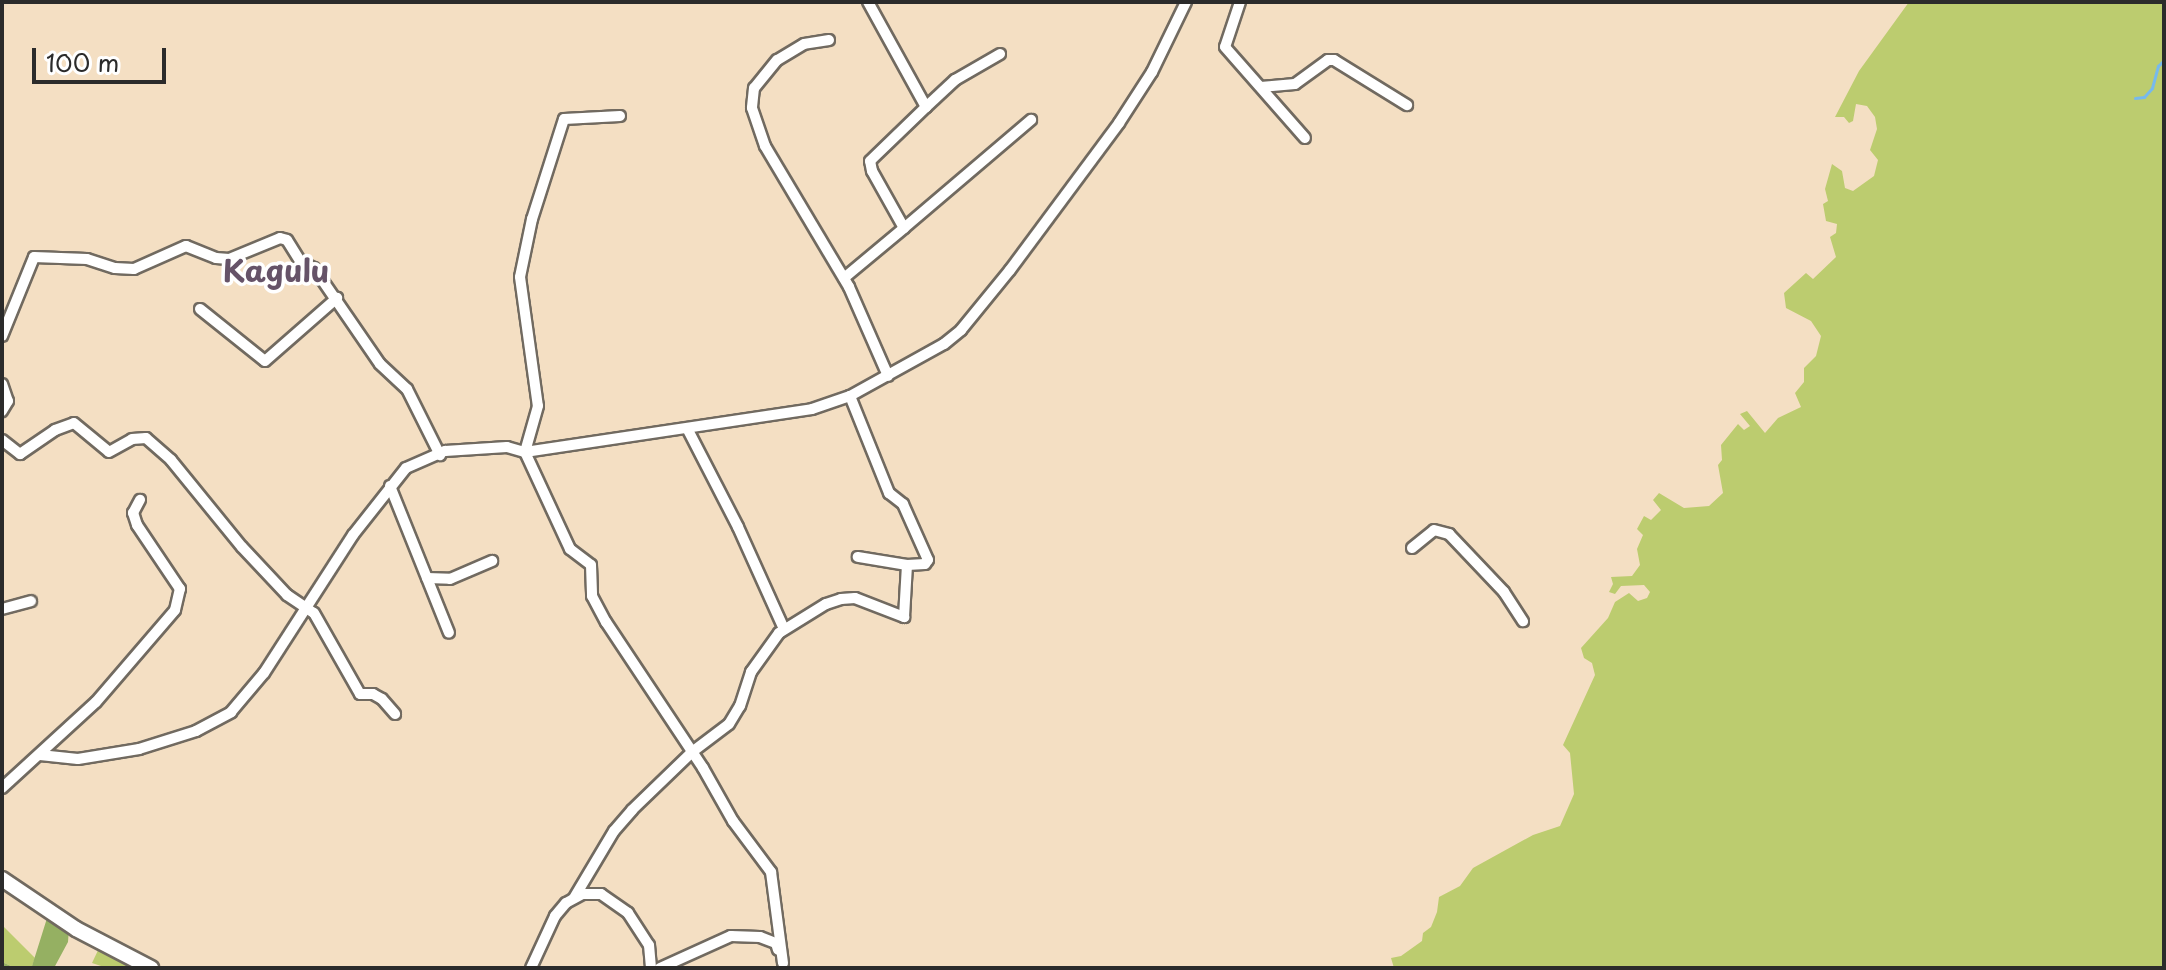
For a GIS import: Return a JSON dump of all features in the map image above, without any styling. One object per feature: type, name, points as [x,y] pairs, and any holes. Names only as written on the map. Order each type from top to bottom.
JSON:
[{"type":"main road","points":[[2,879],[76,929],[151,968]]},
{"type":"street","points":[[868,2],[926,107]]},
{"type":"street","points":[[40,755],[78,759],[139,749],[212,724],[231,712],[264,673],[390,486],[406,468],[469,448],[507,447],[525,452],[812,409],[850,396],[953,337],[1001,282],[1145,83],[1186,2]]},
{"type":"street","points":[[1240,2],[1225,47],[1305,138]]},
{"type":"street","points":[[829,40],[804,44],[777,60],[754,88],[752,108],[765,146],[844,278],[888,376]]},
{"type":"street","points":[[904,228],[872,171],[870,161],[955,80],[1000,54]]},
{"type":"street","points":[[1261,87],[1295,84],[1328,60],[1334,60],[1407,105]]},
{"type":"street","points":[[620,116],[564,119],[532,219],[520,277],[538,406],[525,452],[570,549],[591,565],[592,596],[606,622],[692,752],[733,821],[771,872],[783,963],[776,943],[744,935],[731,936],[660,968]]},
{"type":"street","points":[[844,278],[1031,120]]},
{"type":"street","points":[[2,336],[34,257],[87,259],[115,268],[134,269],[186,246],[216,258],[229,259],[250,253],[276,237],[287,240],[301,262],[314,268],[380,364],[407,389],[440,455]]},
{"type":"street","points":[[200,309],[265,361],[337,298]]},
{"type":"street","points":[[2,310],[15,309]]},
{"type":"street","points":[[2,384],[8,401],[2,411]]},
{"type":"street","points":[[850,396],[889,493],[900,498],[927,554],[925,564],[907,565],[858,557]]},
{"type":"street","points":[[2,440],[20,454],[55,430],[74,423],[109,452],[132,439],[146,438],[182,472],[242,547],[305,609],[314,613],[360,694],[373,694],[382,699],[395,714]]},
{"type":"street","points":[[688,430],[738,527],[784,629]]},
{"type":"street","points":[[390,486],[449,633]]},
{"type":"street","points":[[2,788],[102,696],[180,600],[180,589],[137,525],[133,513],[140,500]]},
{"type":"street","points":[[1412,548],[1434,530],[1441,529],[1449,534],[1504,592],[1523,621]]},
{"type":"street","points":[[427,578],[450,579],[492,561]]},
{"type":"street","points":[[531,968],[555,916],[574,898],[614,831],[692,752],[729,724],[740,706],[751,672],[784,629],[826,604],[841,599],[855,598],[904,617],[907,565]]},
{"type":"street","points":[[2,609],[31,601]]},
{"type":"street","points":[[574,898],[582,894],[601,894],[618,903],[649,945],[651,968]]},
{"type":"green space","points":[[1909,2],[2164,2],[2164,968],[1394,968],[1391,958],[1401,956],[1422,941],[1423,933],[1431,927],[1439,897],[1460,886],[1473,868],[1533,835],[1560,826],[1574,794],[1570,753],[1563,745],[1595,675],[1592,663],[1584,658],[1581,648],[1608,618],[1615,602],[1629,593],[1638,601],[1647,598],[1650,592],[1644,585],[1621,586],[1615,594],[1609,592],[1613,584],[1611,577],[1632,576],[1640,565],[1637,549],[1643,535],[1637,529],[1644,516],[1651,520],[1661,510],[1653,500],[1659,493],[1684,508],[1709,506],[1723,493],[1718,465],[1722,460],[1721,445],[1738,424],[1744,430],[1750,426],[1740,414],[1747,411],[1765,433],[1778,418],[1801,407],[1795,393],[1804,382],[1804,368],[1816,356],[1821,336],[1811,321],[1786,308],[1784,293],[1806,273],[1813,279],[1836,257],[1830,237],[1836,233],[1837,224],[1826,221],[1823,204],[1828,201],[1825,189],[1832,164],[1842,171],[1845,188],[1853,191],[1874,176],[1878,160],[1870,150],[1877,129],[1875,117],[1867,106],[1856,104],[1853,121],[1849,123],[1844,117],[1835,117],[1859,71]]},
{"type":"green space","points":[[48,915],[69,929],[68,942],[54,968],[2,968],[2,962],[11,966],[32,966]]},
{"type":"green space","points":[[2,925],[35,958],[32,966],[11,966],[2,962]]},
{"type":"green space","points":[[101,944],[145,968],[107,968],[92,963]]},
{"type":"waterway","points":[[2135,98],[2144,97],[2152,88],[2158,66],[2164,60]]},
{"type":"district","name":"Kagulu","points":[[276,270]]}]
